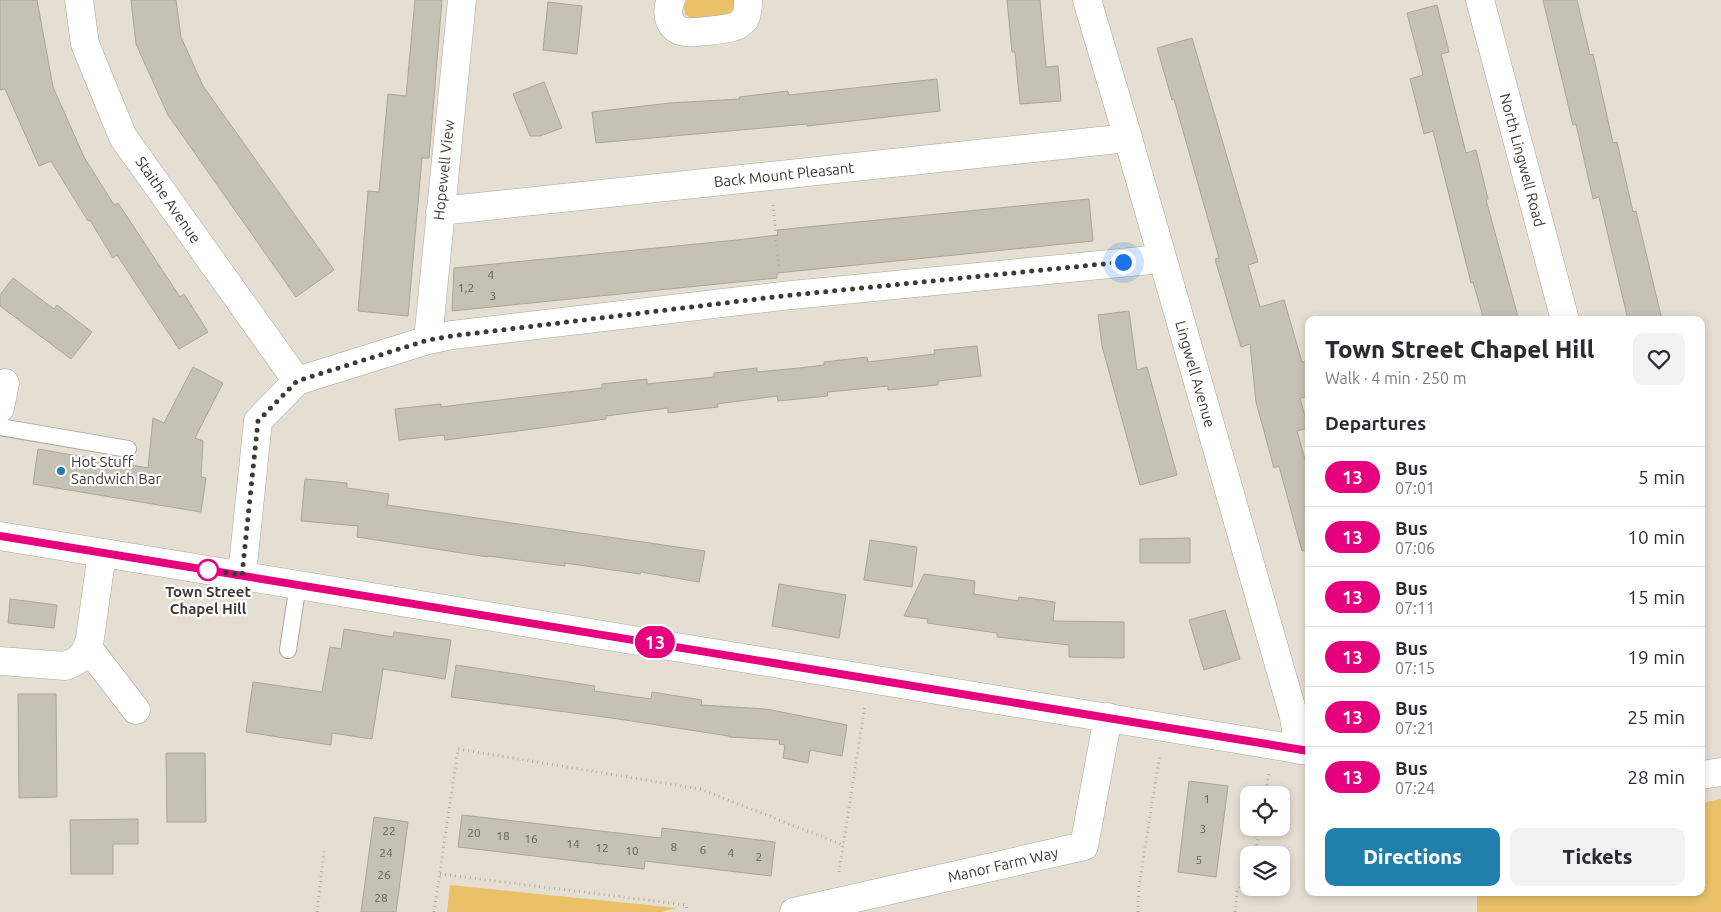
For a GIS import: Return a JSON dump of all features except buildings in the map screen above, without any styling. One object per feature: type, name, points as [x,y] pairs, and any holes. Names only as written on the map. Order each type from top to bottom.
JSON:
[{"type":"street","name":"Staithe Avenue","points":[[79,0],[85,44],[123,137],[297,381]]},
{"type":"street","name":"Hopewell View","points":[[428,340],[462,0]]},
{"type":"street","points":[[671,0],[668,7],[670,21],[674,27],[686,32],[735,27],[745,19],[748,0]]},
{"type":"street","name":"Lingwell Avenue","points":[[1086,0],[1128,138],[1161,259],[1304,750]]},
{"type":"street","name":"North Lingwell Road","points":[[1480,0],[1563,316]]},
{"type":"street","name":"Back Mount Pleasant","points":[[440,211],[1128,138]]},
{"type":"street","points":[[242,575],[258,421],[297,381],[428,340],[461,334],[782,296],[1161,259]]},
{"type":"street","points":[[0,536],[1304,750]]},
{"type":"street","points":[[0,661],[65,666],[74,663],[82,657],[88,648],[102,553]]},
{"type":"street","points":[[88,648],[136,710]]},
{"type":"street","name":"Manor Farm Way","points":[[794,912],[1084,846],[1108,717]]},
{"type":"street","points":[[1705,774],[1721,772]]},
{"type":"lane","points":[[0,426],[128,449]]},
{"type":"lane","points":[[288,650],[298,584]]},
{"type":"path","points":[[770,176],[782,296]]},
{"type":"path","points":[[834,903],[870,678]]},
{"type":"path","points":[[1138,912],[1138,885],[1164,728]]},
{"type":"path","points":[[434,912],[458,749],[700,788],[843,845]]},
{"type":"path","points":[[318,912],[324,851]]},
{"type":"path","points":[[440,874],[686,905],[687,912]]},
{"type":"path","points":[[1235,912],[1237,892],[1240,886]]},
{"type":"shaded area","points":[[687,0],[739,0],[736,7],[723,17],[707,21],[691,18],[685,14],[684,7]]},
{"type":"shaded area","points":[[1721,799],[1721,912],[1477,912],[1477,896],[1705,896],[1705,802]]},
{"type":"shaded area","points":[[450,885],[677,908],[661,912],[447,912]]},
{"type":"bus line","name":"13","points":[[0,536],[1305,750]]},
{"type":"place","name":"Hot Stuff Sandwich Bar","points":[[61,471]]},
{"type":"place","name":"Town Street Chapel Hill","points":[[208,570]]},
{"type":"route","points":[[208,570],[242,575],[258,421],[297,381],[428,340],[452,336],[782,296],[1123,262]]}]
